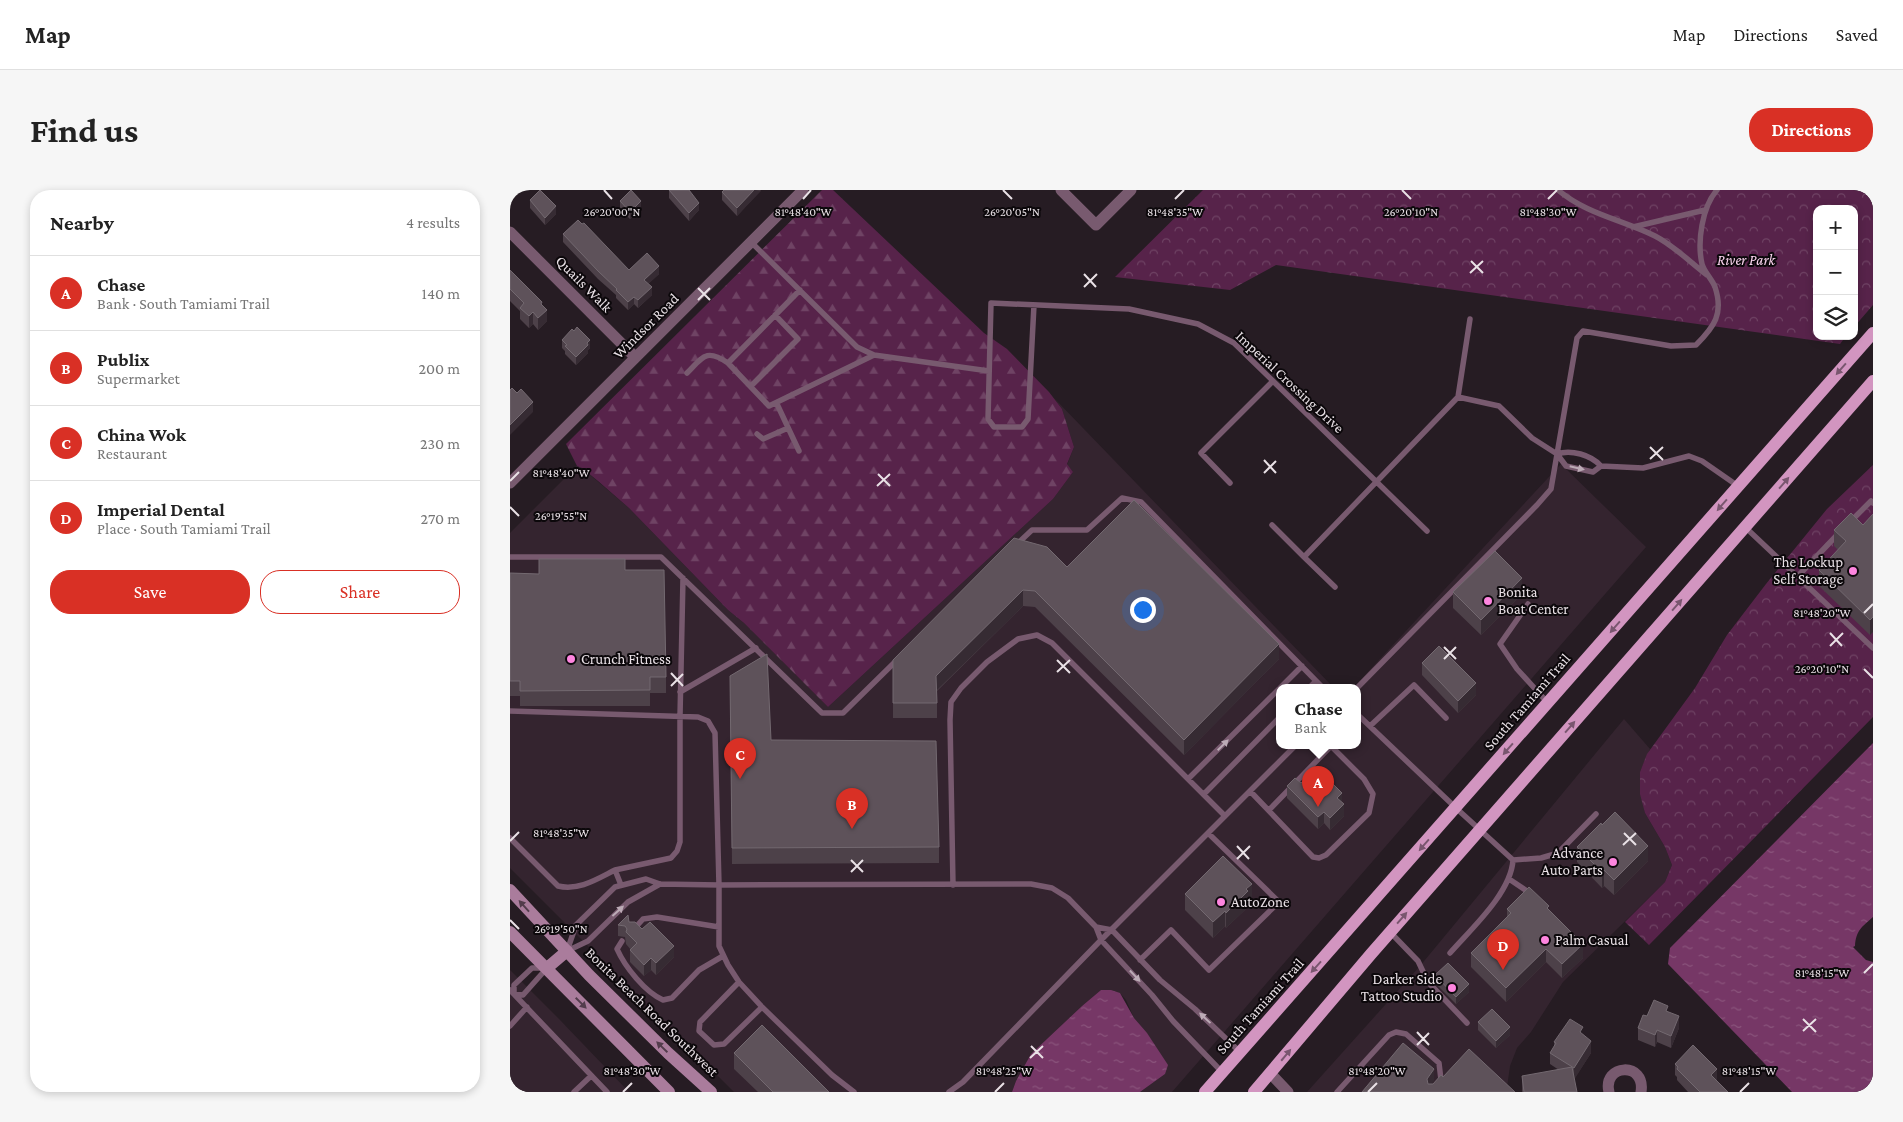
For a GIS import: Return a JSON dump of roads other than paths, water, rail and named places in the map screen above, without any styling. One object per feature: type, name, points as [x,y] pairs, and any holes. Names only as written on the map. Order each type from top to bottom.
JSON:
[{"type":"main road","name":"South Tamiami Trail","points":[[1205,1092],[1873,332]]},
{"type":"main road","points":[[1254,1092],[1390,932],[1873,382]]},
{"type":"main road","name":"Bonita Beach Road Southwest","points":[[510,890],[567,951],[668,1053],[711,1092]]},
{"type":"main road","points":[[510,932],[669,1092]]},
{"type":"main road","points":[[547,968],[567,951]]},
{"type":"street","name":"Windsor Road","points":[[511,480],[802,190]]},
{"type":"street","points":[[1061,190],[1096,225],[1131,190]]},
{"type":"street","name":"Quails Walk","points":[[510,232],[635,357]]},
{"type":"street","points":[[1609,1092],[1608,1082],[1611,1076],[1624,1069],[1637,1074],[1641,1080],[1641,1092]]},
{"type":"street","points":[[1270,1073],[1288,1092]]},
{"type":"lane","points":[[1558,190],[1568,199],[1585,208],[1656,236],[1709,276]]},
{"type":"lane","points":[[1361,684],[1537,505],[1551,488],[1576,338],[1583,331],[1671,346],[1696,345],[1710,332],[1717,316],[1718,303],[1715,287],[1702,264],[1701,231],[1705,210],[1717,190]]},
{"type":"lane","points":[[1633,227],[1705,210]]},
{"type":"lane","points":[[751,242],[857,347],[874,355],[989,371],[988,419],[994,427],[1022,428],[1028,419],[1034,305]]},
{"type":"lane","points":[[728,363],[800,290]]},
{"type":"lane","name":"Imperial Crossing Drive","points":[[989,371],[991,304],[1129,309],[1198,324],[1234,343],[1428,531]]},
{"type":"lane","points":[[752,386],[798,339],[775,316]]},
{"type":"lane","points":[[1304,556],[1458,397],[1470,319]]},
{"type":"lane","points":[[686,373],[704,356],[716,355],[728,363],[752,386],[769,406],[777,404],[874,355]]},
{"type":"lane","points":[[1230,483],[1201,453],[1273,381]]},
{"type":"lane","points":[[1458,397],[1499,406],[1532,438],[1557,454],[1566,466],[1593,472],[1601,466],[1644,468],[1689,456],[1702,461],[1738,486]]},
{"type":"lane","points":[[777,404],[799,451]]},
{"type":"lane","points":[[757,434],[763,439],[788,428]]},
{"type":"lane","points":[[1557,454],[1566,451],[1595,459],[1601,466]]},
{"type":"lane","points":[[1011,550],[1032,530],[1087,530],[1122,498],[1141,502],[1319,684]]},
{"type":"lane","points":[[1798,576],[1871,501],[1873,503]]},
{"type":"lane","points":[[1272,525],[1335,587]]},
{"type":"lane","points":[[1745,527],[1873,648]]},
{"type":"lane","points":[[510,558],[661,557],[822,713],[843,713],[906,652]]},
{"type":"lane","points":[[510,838],[558,886],[567,888],[576,888],[615,870],[671,858],[677,851],[680,842],[680,692],[683,578]]},
{"type":"lane","points":[[1528,604],[1500,644],[1517,669],[1548,703]]},
{"type":"lane","points":[[953,885],[951,702],[961,688],[988,662],[1018,639],[1037,635],[1052,643],[1225,816]]},
{"type":"lane","points":[[680,692],[756,648]]},
{"type":"lane","points":[[1283,684],[1302,666]]},
{"type":"lane","points":[[1313,684],[1316,681]]},
{"type":"lane","points":[[1370,726],[1414,685],[1446,718]]},
{"type":"lane","points":[[1188,779],[1276,691]]},
{"type":"lane","points":[[510,711],[680,716],[698,717],[708,721],[714,733],[719,946],[739,982],[762,1007],[832,1075],[854,1092]]},
{"type":"lane","points":[[1361,718],[1513,860],[1541,858],[1558,853],[1596,814]]},
{"type":"lane","points":[[1204,794],[1276,721]]},
{"type":"lane","points":[[949,1092],[963,1082],[1101,940],[1292,749]]},
{"type":"lane","points":[[1269,810],[1328,749]]},
{"type":"lane","points":[[1250,790],[1314,857],[1319,858],[1326,855],[1369,813],[1374,794],[1364,779],[1334,749]]},
{"type":"lane","points":[[1140,960],[1171,930],[1209,970],[1278,902],[1208,833]]},
{"type":"lane","points":[[1450,953],[1491,906],[1509,878],[1513,860]]},
{"type":"lane","points":[[615,870],[621,885]]},
{"type":"lane","points":[[1509,878],[1532,894]]},
{"type":"lane","points":[[567,951],[576,925],[615,887],[646,879],[660,884],[718,885],[1031,884],[1052,888],[1068,898],[1096,927],[1101,940],[1141,982],[1173,1021],[1222,1072]]},
{"type":"lane","points":[[567,951],[588,941],[628,902],[660,884]]},
{"type":"lane","points":[[632,930],[643,919],[657,917],[719,927]]},
{"type":"lane","points":[[1096,927],[1112,930],[1160,980],[1195,1009],[1240,1052]]},
{"type":"lane","points":[[1390,932],[1418,961],[1428,982],[1467,1023]]},
{"type":"lane","points":[[622,941],[617,949],[623,963],[654,996],[663,1000],[672,998],[699,970],[723,956]]},
{"type":"lane","points":[[512,992],[514,984],[532,968],[547,968]]},
{"type":"lane","points":[[512,992],[523,995],[547,968]]},
{"type":"lane","points":[[739,982],[700,1022],[698,1031],[714,1046],[724,1044],[762,1007]]},
{"type":"lane","points":[[512,992],[607,1092]]},
{"type":"lane","points":[[510,1026],[527,1007]]},
{"type":"lane","points":[[1338,1092],[1389,1035],[1396,1032],[1406,1034],[1439,1063],[1441,1080],[1431,1092]]},
{"type":"lane","points":[[574,1092],[591,1076]]},
{"type":"water","points":[[1873,743],[1873,917],[1860,929],[1855,946],[1853,947],[1866,960],[1873,962],[1873,1092],[1792,1092],[1668,964],[1670,948]]},
{"type":"water","points":[[1101,990],[1111,990],[1120,993],[1134,1018],[1147,1033],[1168,1065],[1165,1074],[1140,1092],[1012,1092],[1031,1054]]},
{"type":"place","name":"The Lockup Self Storage","points":[[1853,571]]},
{"type":"place","name":"Bonita Boat Center","points":[[1488,601]]},
{"type":"place","name":"Crunch Fitness","points":[[571,659]]},
{"type":"place","name":"China Wok","points":[[740,779]]},
{"type":"place","name":"Chase","points":[[1318,807]]},
{"type":"place","name":"Publix","points":[[852,829]]},
{"type":"place","name":"Advance Auto Parts","points":[[1613,862]]},
{"type":"place","name":"AutoZone","points":[[1221,902]]},
{"type":"place","name":"Palm Casual","points":[[1545,940]]},
{"type":"place","name":"Imperial Dental","points":[[1503,970]]},
{"type":"place","name":"Darker Side Tattoo Studio","points":[[1452,988]]},
{"type":"park label","name":"River Park","points":[[1746,260]]}]
